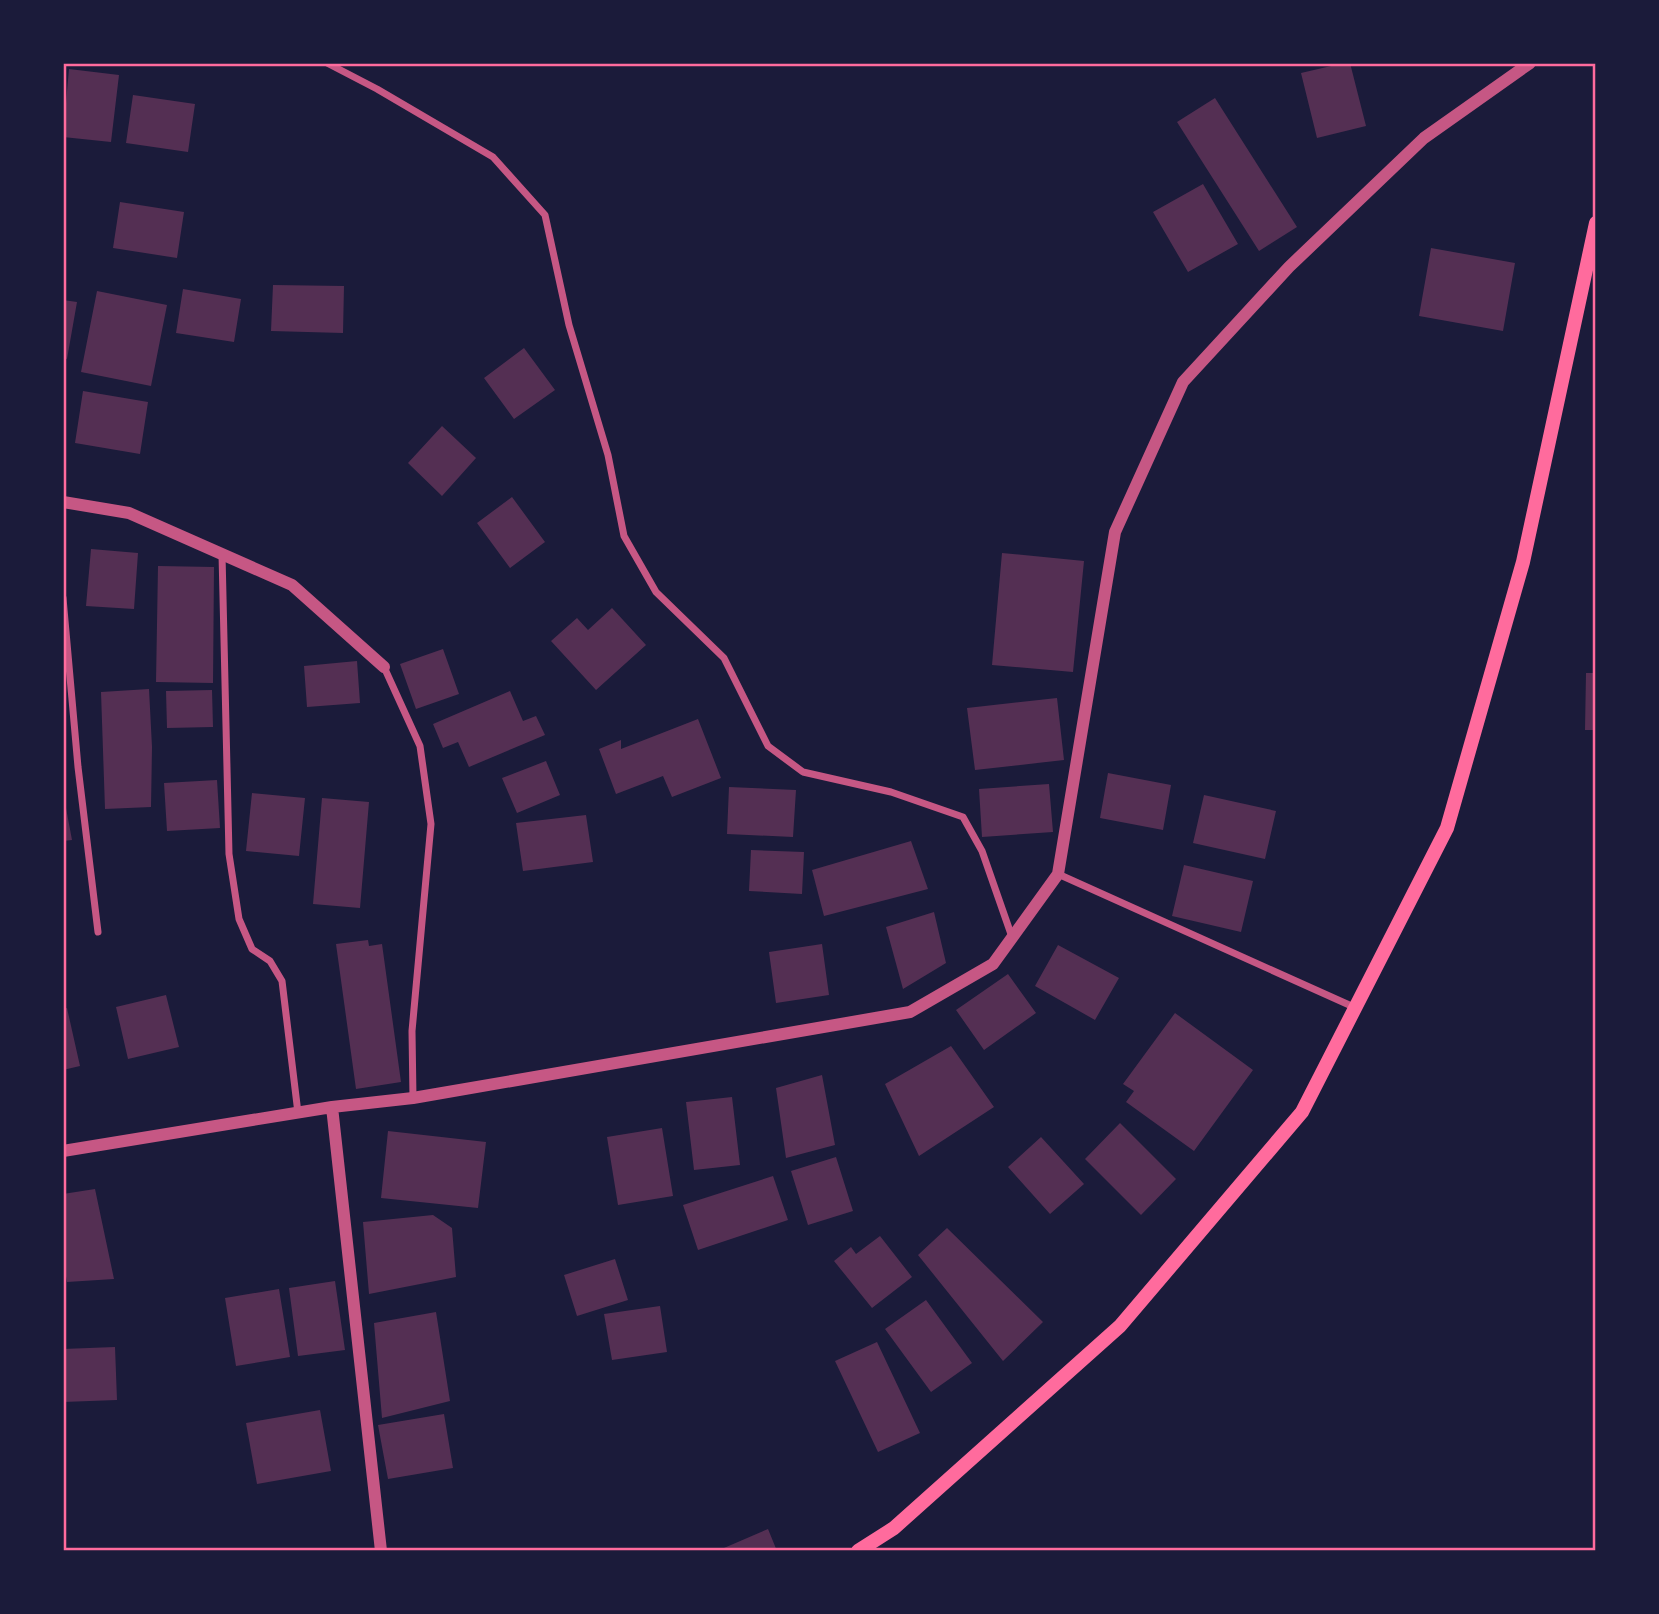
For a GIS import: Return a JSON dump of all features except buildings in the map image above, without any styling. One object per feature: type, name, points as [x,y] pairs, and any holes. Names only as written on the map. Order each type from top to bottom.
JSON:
[{"type":"main road","points":[[858,1551],[894,1528],[1120,1326],[1302,1112],[1447,828],[1522,562],[1596,223]]},
{"type":"street","points":[[327,63],[377,89],[494,158],[545,215],[569,325],[608,455],[624,536],[656,592],[724,658],[768,746],[803,772],[891,792],[963,817],[982,851],[1012,938]]},
{"type":"street","points":[[63,1151],[332,1107],[413,1098],[910,1012],[993,964],[1058,874],[1115,532],[1183,382],[1289,267],[1424,138],[1530,63]]},
{"type":"street","points":[[63,502],[129,513],[292,585],[384,667],[421,747],[431,824],[412,1031],[413,1098]]},
{"type":"street","points":[[222,554],[229,854],[239,919],[252,949],[270,961],[282,981],[298,1113]]},
{"type":"street","points":[[63,598],[78,767],[98,932]]},
{"type":"street","points":[[1058,874],[1356,1008]]},
{"type":"street","points":[[332,1107],[381,1551]]}]
